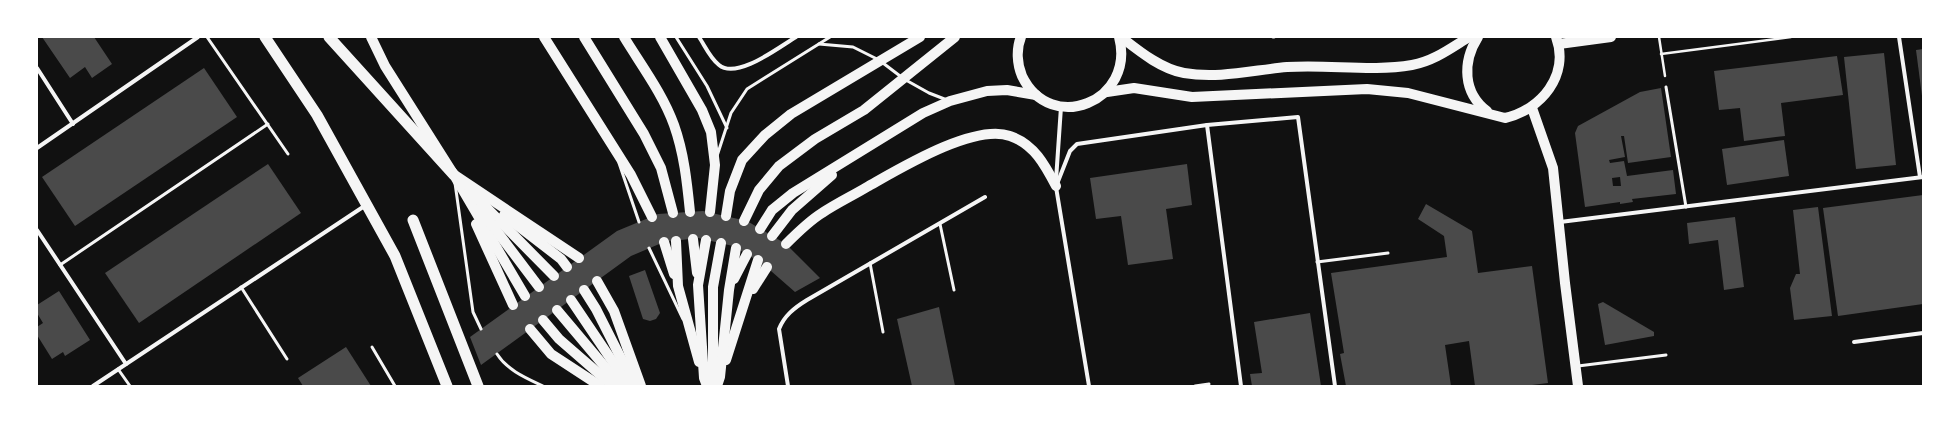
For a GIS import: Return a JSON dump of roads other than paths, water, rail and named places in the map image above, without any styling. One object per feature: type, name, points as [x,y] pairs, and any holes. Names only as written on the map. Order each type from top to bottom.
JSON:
[{"type":"highway","points":[[265,37],[317,115],[395,256],[447,386]]},
{"type":"highway","points":[[330,37],[454,175]]},
{"type":"highway","points":[[413,220],[478,386]]},
{"type":"main road","points":[[370,37],[385,66],[454,175],[525,296]]},
{"type":"main road","points":[[544,37],[631,175],[652,217]]},
{"type":"main road","points":[[584,37],[644,134],[661,168],[673,213]]},
{"type":"main road","points":[[624,37],[662,98],[674,125],[686,170],[690,212]]},
{"type":"main road","points":[[660,37],[704,115],[711,132],[715,165],[710,212]]},
{"type":"main road","points":[[726,216],[730,191],[742,160],[765,135],[791,114],[879,60],[920,37]]},
{"type":"main road","points":[[744,221],[759,190],[779,166],[815,139],[864,110],[955,37]]},
{"type":"main road","points":[[1022,37],[1018,55],[1020,71],[1026,83],[1036,95],[1049,103],[1060,107],[1077,107],[1092,102],[1107,92],[1117,77],[1122,63],[1120,37]]},
{"type":"main road","points":[[1120,37],[1156,62],[1184,73],[1213,74],[1241,73],[1288,67],[1371,68],[1413,64],[1440,55],[1469,37]]},
{"type":"main road","points":[[1478,37],[1473,44],[1467,71],[1467,82],[1472,96],[1491,114]]},
{"type":"main road","points":[[1107,92],[1134,88],[1192,97],[1367,89],[1408,93],[1505,118],[1519,115],[1532,108],[1543,97],[1557,74],[1560,59],[1558,40],[1611,37]]},
{"type":"main road","points":[[760,229],[772,210],[793,193],[922,113],[950,101],[987,91],[1007,90],[1036,95]]},
{"type":"main road","points":[[1532,108],[1553,168],[1578,386]]},
{"type":"main road","points":[[786,244],[821,213],[923,156],[978,136],[994,133],[1009,135],[1022,141],[1033,150],[1043,163],[1056,186]]},
{"type":"main road","points":[[772,236],[792,210],[865,149]]},
{"type":"main road","points":[[454,175],[580,258]]},
{"type":"main road","points":[[454,175],[560,259],[567,267]]},
{"type":"main road","points":[[454,175],[554,276]]},
{"type":"main road","points":[[454,175],[539,286]]},
{"type":"main road","points":[[454,175],[513,305]]},
{"type":"main road","points":[[693,239],[705,382]]},
{"type":"main road","points":[[698,285],[706,240]]},
{"type":"main road","points":[[676,241],[678,286]]},
{"type":"main road","points":[[664,242],[678,286],[689,332],[705,382]]},
{"type":"main road","points":[[712,386],[713,287],[721,243]]},
{"type":"main road","points":[[719,381],[729,290],[736,248]]},
{"type":"main road","points":[[729,290],[747,254]]},
{"type":"main road","points":[[719,381],[758,260]]},
{"type":"main road","points":[[747,298],[767,267]]},
{"type":"main road","points":[[597,280],[614,311],[641,386]]},
{"type":"main road","points":[[584,290],[596,309],[635,386]]},
{"type":"main road","points":[[570,300],[629,386]]},
{"type":"main road","points":[[557,310],[621,386]]},
{"type":"main road","points":[[544,320],[559,339],[613,386]]},
{"type":"main road","points":[[530,329],[551,354],[600,386]]},
{"type":"street","points":[[37,148],[198,37]]},
{"type":"street","points":[[699,37],[713,60],[720,66],[727,69],[746,66],[796,37]]},
{"type":"street","points":[[1559,222],[1922,177],[1899,37]]},
{"type":"street","points":[[37,68],[72,124]]},
{"type":"street","points":[[1060,107],[1056,186],[1089,386]]},
{"type":"street","points":[[1056,186],[1070,151],[1077,144],[1206,125],[1298,117],[1316,262],[1335,386]]},
{"type":"street","points":[[1206,125],[1240,386]]},
{"type":"street","points":[[788,386],[779,329],[782,321],[796,307],[986,197]]},
{"type":"street","points":[[93,386],[366,204]]},
{"type":"street","points":[[37,230],[126,364]]},
{"type":"street","points":[[1854,342],[1923,333]]},
{"type":"street","points":[[1571,386],[1576,370]]},
{"type":"lane","points":[[207,37],[288,154]]},
{"type":"lane","points":[[676,37],[707,86],[727,128]]},
{"type":"lane","points":[[715,165],[731,113],[747,89],[830,37]]},
{"type":"lane","points":[[817,44],[853,47],[879,60],[904,79],[929,93],[950,101]]},
{"type":"lane","points":[[1666,87],[1686,207]]},
{"type":"lane","points":[[60,265],[268,124]]},
{"type":"lane","points":[[613,146],[639,222]]},
{"type":"lane","points":[[454,175],[473,312],[481,329]]},
{"type":"lane","points":[[940,224],[954,290]]},
{"type":"lane","points":[[649,248],[689,332]]},
{"type":"lane","points":[[1316,262],[1388,253]]},
{"type":"lane","points":[[870,264],[883,332]]},
{"type":"lane","points":[[241,287],[287,359]]},
{"type":"lane","points":[[372,347],[395,386]]},
{"type":"lane","points":[[497,354],[508,366],[520,375],[543,386]]},
{"type":"lane","points":[[1576,370],[1666,355]]},
{"type":"lane","points":[[118,369],[130,386]]},
{"type":"lane","points":[[1195,386],[1209,384]]}]
